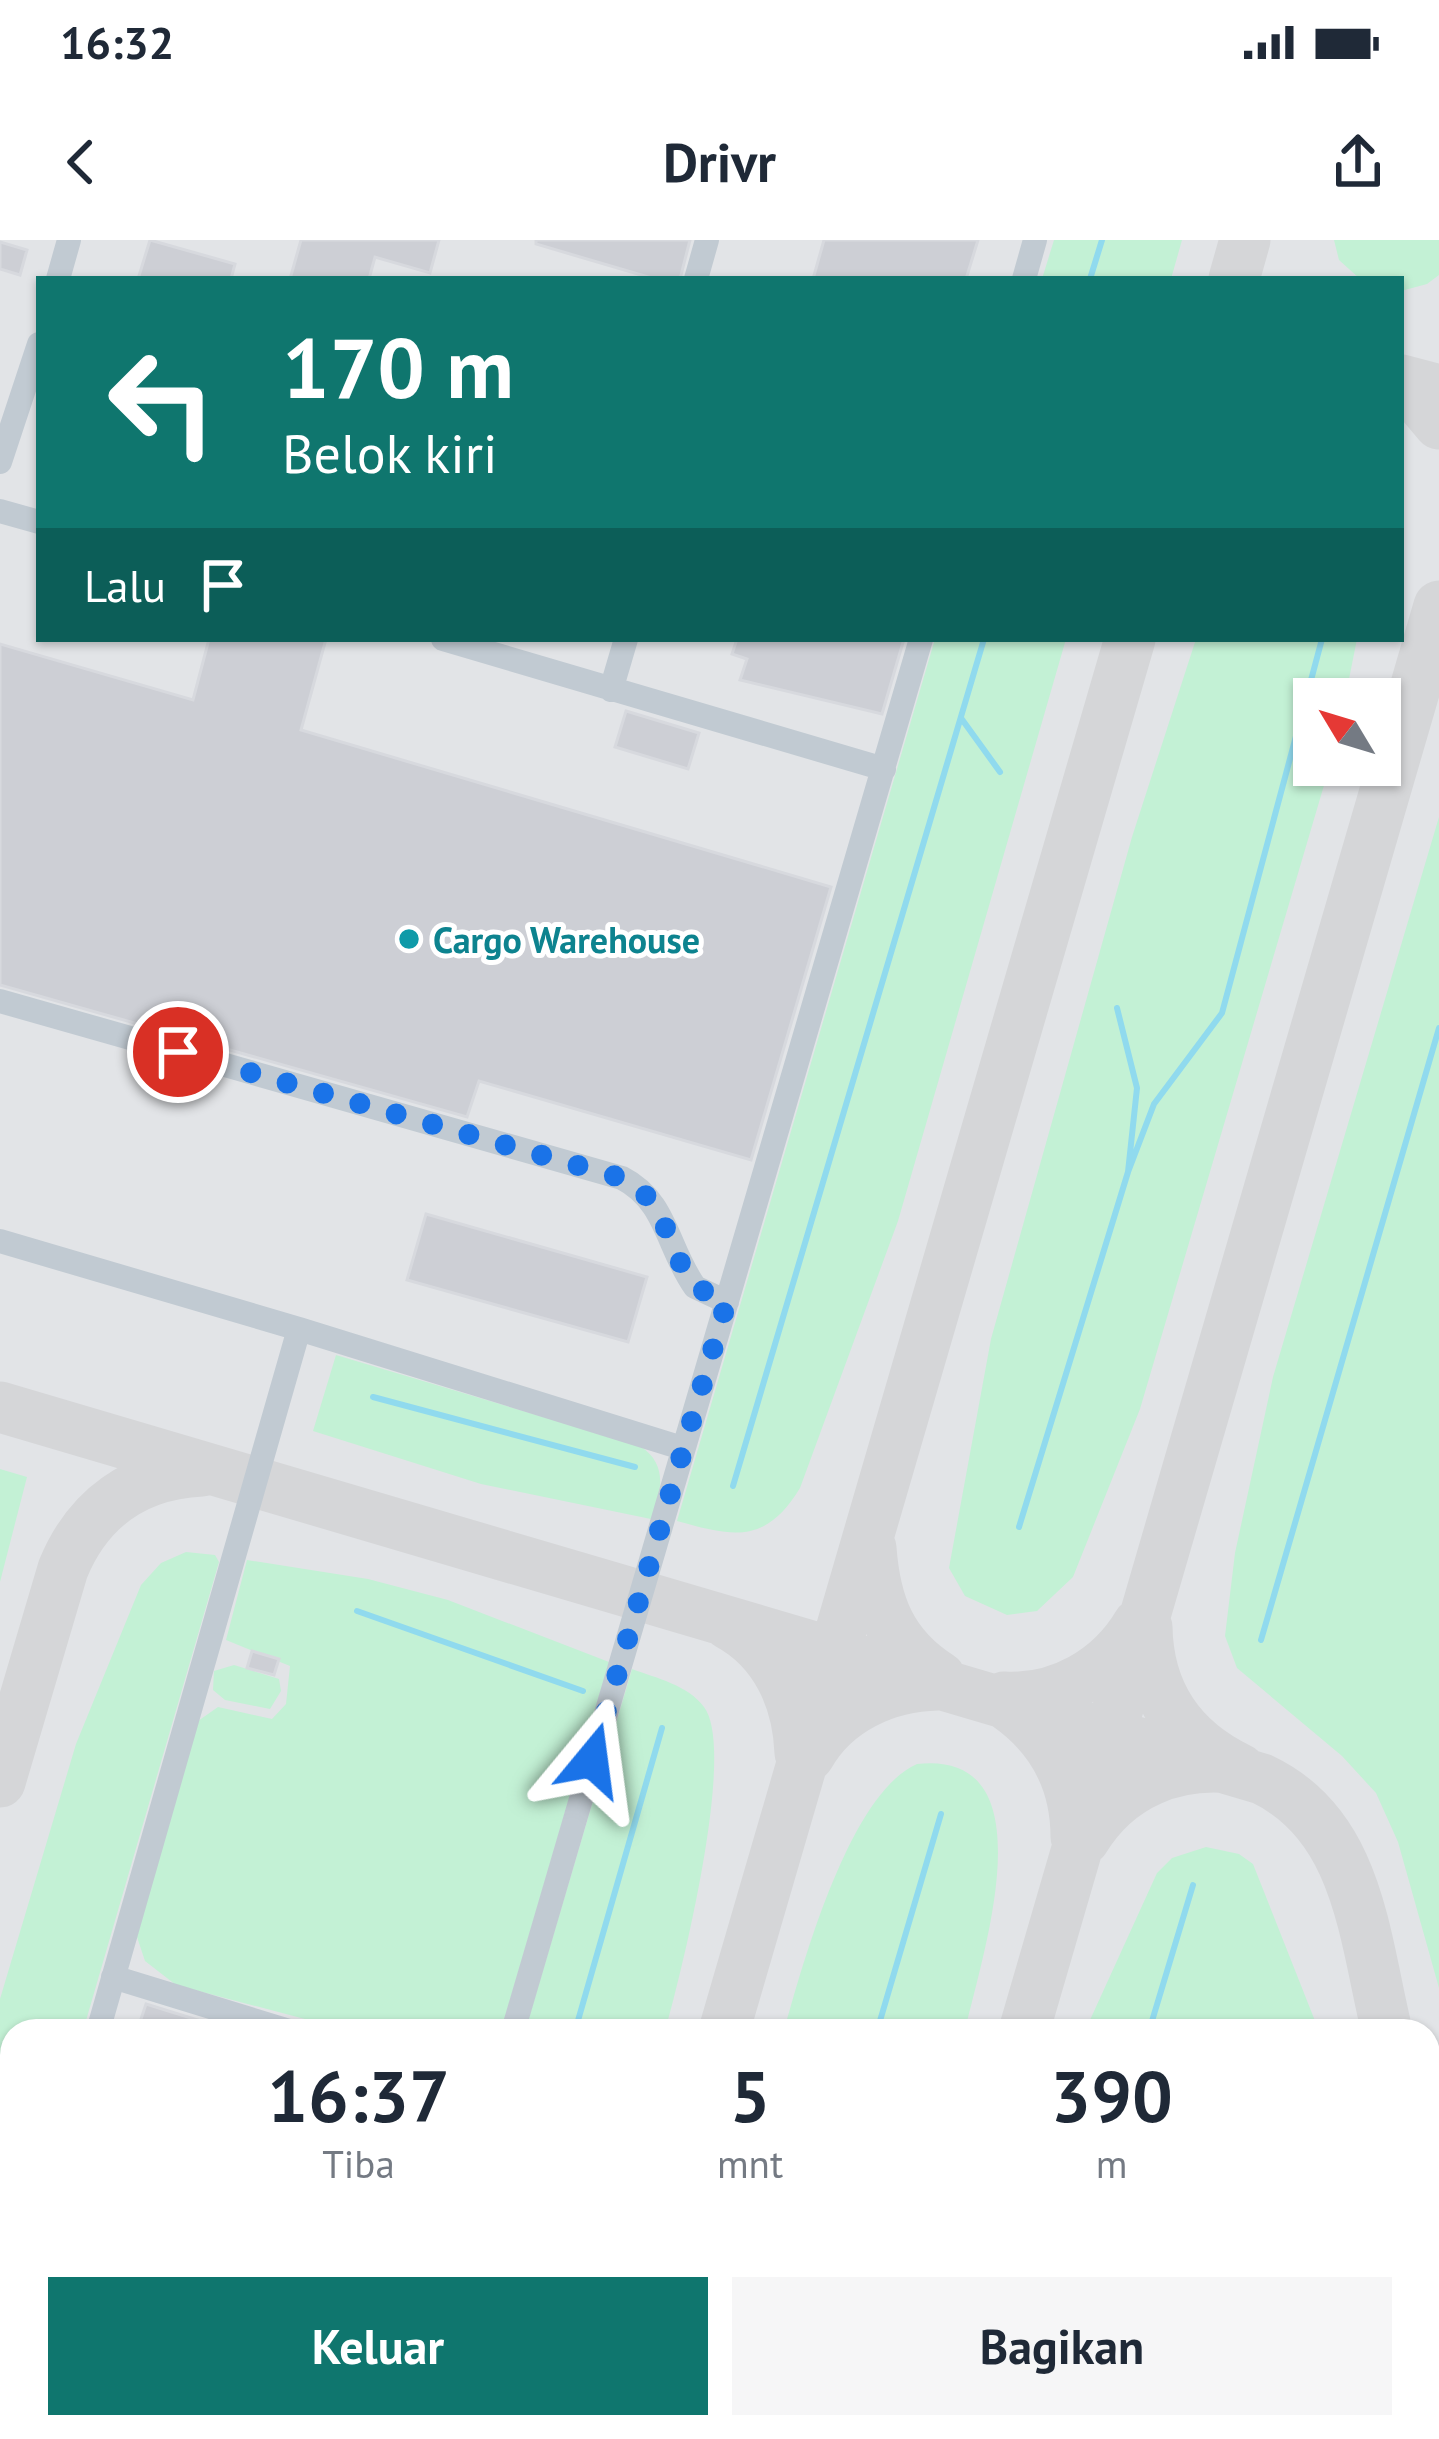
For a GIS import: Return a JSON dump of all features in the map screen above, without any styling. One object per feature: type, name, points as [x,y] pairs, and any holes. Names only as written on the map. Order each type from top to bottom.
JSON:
[{"type":"lane","points":[[59,276],[69,240]]},
{"type":"lane","points":[[697,276],[706,240]]},
{"type":"lane","points":[[1025,276],[1035,240]]},
{"type":"lane","points":[[0,462],[36,353]]},
{"type":"lane","points":[[0,511],[36,522]]},
{"type":"lane","points":[[453,642],[884,769]]},
{"type":"lane","points":[[611,690],[625,642]]},
{"type":"lane","points":[[516,2019],[920,642]]},
{"type":"lane","points":[[0,1001],[622,1178],[645,1189],[695,1287],[727,1301]]},
{"type":"lane","points":[[0,1241],[682,1448]]},
{"type":"lane","points":[[101,2019],[299,1329]]},
{"type":"lane","points":[[113,1977],[226,2019]]},
{"type":"shaded area","points":[[0,240],[1439,240],[1439,2019],[0,2019]]},
{"type":"green space","points":[[1054,240],[1182,240],[1172,276],[1043,276]]},
{"type":"green space","points":[[1334,240],[1439,240],[1439,275],[1404,290],[1404,276],[1357,276],[1339,260]]},
{"type":"green space","points":[[934,642],[1065,642],[898,1221],[800,1488],[774,1519],[747,1532],[677,1521]]},
{"type":"green space","points":[[1195,642],[1356,642],[1349,678],[1293,678],[1293,786],[1324,786],[1140,1409],[1073,1577],[1037,1611],[1007,1615],[965,1596],[949,1568],[991,1339],[1132,837]]},
{"type":"green space","points":[[1439,817],[1439,1988],[1398,1842],[1376,1793],[1342,1756],[1237,1668],[1225,1636],[1235,1553],[1273,1377]]},
{"type":"green space","points":[[336,1355],[640,1446],[659,1470],[651,1519],[481,1484],[313,1431]]},
{"type":"green space","points":[[0,1469],[27,1477],[0,1582]]},
{"type":"green space","points":[[186,1552],[215,1555],[219,1562],[86,2019],[0,2019],[0,1999],[76,1744],[141,1585],[161,1563]]},
{"type":"green space","points":[[247,1560],[368,1579],[448,1600],[609,1662],[505,2019],[305,2019],[176,1985],[145,1961],[137,1937],[198,1721],[218,1707],[272,1719],[286,1704],[290,1666],[226,1640]]},
{"type":"green space","points":[[234,1665],[279,1679],[281,1691],[270,1709],[225,1700],[213,1690],[214,1671]]},
{"type":"green space","points":[[632,1669],[689,1693],[704,1707],[712,1731],[714,1768],[703,1864],[668,2019],[529,2019]]},
{"type":"green space","points":[[917,1764],[959,1768],[984,1790],[996,1823],[998,1866],[992,1912],[968,2019],[787,2019],[832,1882],[871,1808],[893,1781]]},
{"type":"green space","points":[[1206,1847],[1239,1854],[1253,1864],[1314,2019],[1090,2019],[1157,1873],[1172,1858]]},
{"type":"building","points":[[150,240],[235,264],[232,276],[139,276]]},
{"type":"building","points":[[301,240],[439,240],[430,273],[375,257],[370,276],[291,276]]},
{"type":"building","points":[[536,240],[690,240],[681,276],[645,276],[536,244]]},
{"type":"building","points":[[824,240],[978,240],[967,276],[814,276]]},
{"type":"building","points":[[0,242],[27,250],[20,275],[0,269]]},
{"type":"building","name":"Cargo Warehouse","points":[[208,642],[325,642],[301,730],[831,887],[751,1160],[479,1081],[467,1117],[0,985],[0,644],[193,700]]},
{"type":"building","points":[[736,642],[903,642],[882,714],[740,680],[747,659],[732,654]]},
{"type":"building","points":[[626,711],[699,733],[688,769],[615,747]]},
{"type":"building","points":[[426,1214],[647,1277],[628,1342],[407,1280]]},
{"type":"building","points":[[252,1651],[279,1659],[274,1675],[247,1668]]},
{"type":"building","points":[[146,2004],[194,2019],[141,2019]]},
{"type":"waterway","points":[[1091,276],[1102,240]]},
{"type":"waterway","points":[[733,1486],[983,642]]},
{"type":"waterway","points":[[1128,1172],[1154,1104],[1222,1013],[1321,642]]},
{"type":"waterway","points":[[961,718],[1000,772]]},
{"type":"waterway","points":[[1019,1527],[1128,1172],[1137,1088],[1117,1008]]},
{"type":"waterway","points":[[1261,1640],[1439,1028]]},
{"type":"waterway","points":[[373,1397],[635,1467]]},
{"type":"waterway","points":[[357,1611],[583,1691]]},
{"type":"waterway","points":[[578,2019],[662,1728]]},
{"type":"waterway","points":[[881,2019],[941,1814]]},
{"type":"waterway","points":[[1153,2019],[1193,1885]]},
{"type":"taxiway","points":[[1235,276],[1245,240]]},
{"type":"taxiway","points":[[1404,381],[1439,390]]},
{"type":"taxiway","points":[[1404,382],[1439,424]]},
{"type":"taxiway","points":[[1027,2019],[1439,606]]},
{"type":"taxiway","points":[[728,2019],[1129,642]]},
{"type":"taxiway","points":[[0,1407],[1262,1779],[1294,1799],[1338,1854],[1363,1922],[1384,2019]]},
{"type":"taxiway","points":[[0,1782],[73,1547],[117,1498],[156,1479],[202,1471]]},
{"type":"taxiway","points":[[871,1548],[889,1622],[909,1652],[940,1677]]},
{"type":"taxiway","points":[[728,1624],[759,1648],[781,1678],[795,1714],[800,1753]]},
{"type":"taxiway","points":[[1004,1697],[1044,1693],[1081,1679],[1113,1656],[1138,1624]]},
{"type":"taxiway","points":[[1084,1840],[1114,1804],[1151,1780],[1193,1768],[1240,1769],[1201,1744],[1172,1712],[1154,1673],[1147,1627]]},
{"type":"taxiway","points":[[809,1756],[833,1725],[864,1703],[900,1690],[938,1685]]},
{"type":"taxiway","points":[[1008,1706],[1037,1732],[1058,1763],[1072,1798],[1076,1837]]},
{"type":"place","name":"Cargo Warehouse","points":[[409,939]]},
{"type":"route","points":[[178,1052],[622,1178],[645,1189],[695,1287],[727,1301],[592,1760]]}]
